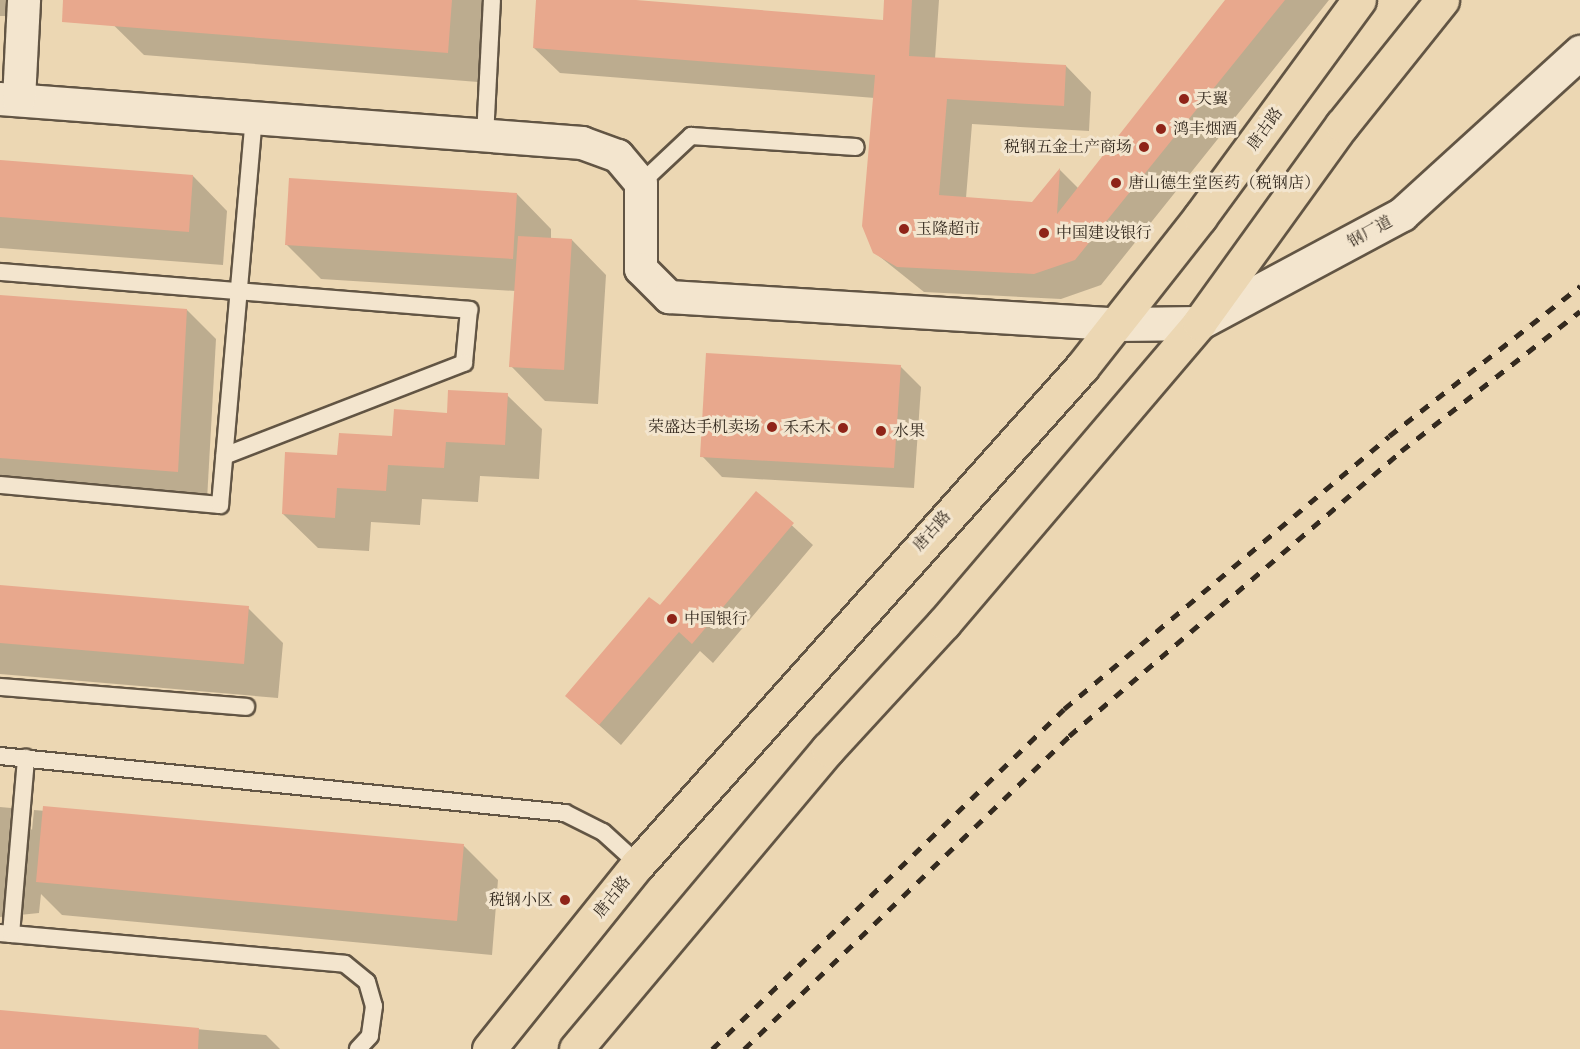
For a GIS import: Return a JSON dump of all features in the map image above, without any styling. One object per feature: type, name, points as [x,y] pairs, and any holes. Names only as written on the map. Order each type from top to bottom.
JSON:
[{"type":"main road","name":"唐古路","points":[[489,1049],[638,864],[1116,324],[1358,0]]},
{"type":"main road","points":[[576,1049],[828,749],[944,623],[1200,323],[1342,125],[1417,35],[1442,0]]},
{"type":"main road","points":[[1417,35],[1457,0]]},
{"type":"street","points":[[24,0],[10,99],[485,137],[582,142],[618,156],[641,183],[641,269],[669,297],[1116,324]]},
{"type":"street","name":"钢厂道","points":[[1116,324],[1200,323],[1402,214],[1580,52]]},
{"type":"lane","points":[[485,137],[492,0]]},
{"type":"lane","points":[[0,485],[220,505],[254,119]]},
{"type":"lane","points":[[641,183],[691,136],[856,147]]},
{"type":"lane","points":[[0,272],[469,310],[464,363],[225,456]]},
{"type":"lane","points":[[0,687],[246,707]]},
{"type":"lane","points":[[0,756],[565,813],[603,832],[638,864]]},
{"type":"lane","points":[[26,758],[6,934],[345,964],[367,982],[374,1006],[370,1036],[358,1049]]},
{"type":"building","points":[[63,0],[452,0],[448,53],[62,22]]},
{"type":"building","points":[[536,0],[636,0],[883,20],[884,0],[912,0],[909,56],[1066,65],[1064,106],[947,99],[939,195],[1032,202],[1060,168],[1057,214],[1225,0],[1285,0],[1075,260],[1034,274],[897,267],[873,253],[862,226],[875,75],[533,48]]},
{"type":"building","points":[[0,160],[193,175],[189,232],[0,217]]},
{"type":"building","points":[[289,178],[517,193],[513,259],[285,245]]},
{"type":"building","points":[[518,236],[572,239],[564,370],[509,367]]},
{"type":"building","points":[[0,295],[187,309],[178,472],[0,458]]},
{"type":"building","points":[[706,353],[901,365],[894,468],[700,457]]},
{"type":"building","points":[[448,390],[508,393],[505,445],[446,442],[444,468],[388,465],[386,491],[337,488],[335,518],[282,514],[285,452],[337,455],[339,433],[392,436],[394,409],[447,413]]},
{"type":"building","name":"中国银行","points":[[756,491],[794,523],[692,644],[679,632],[599,725],[565,696],[649,597],[660,605]]},
{"type":"building","points":[[0,585],[249,606],[244,664],[0,643]]},
{"type":"building","points":[[43,806],[464,844],[457,921],[36,882]]},
{"type":"building","points":[[0,1010],[199,1028],[198,1049],[0,1049]]},
{"type":"railway","points":[[712,1049],[1064,709],[1389,436],[1580,286]]},
{"type":"railway","points":[[744,1049],[1069,736],[1401,451],[1580,311]]},
{"type":"place","name":"天翼","points":[[1184,99]]},
{"type":"place","name":"鸿丰烟酒","points":[[1161,129]]},
{"type":"place","name":"税钢五金土产商场","points":[[1144,147]]},
{"type":"place","name":"唐山德生堂医药（税钢店）","points":[[1116,183]]},
{"type":"place","name":"玉隆超市","points":[[904,229]]},
{"type":"place","name":"中国建设银行","points":[[1044,233]]},
{"type":"place","name":"荣盛达手机卖场","points":[[772,427]]},
{"type":"place","name":"禾禾木","points":[[843,428]]},
{"type":"place","name":"水果","points":[[881,431]]},
{"type":"place","name":"中国银行","points":[[672,619]]},
{"type":"place","name":"税钢小区","points":[[565,900]]}]
